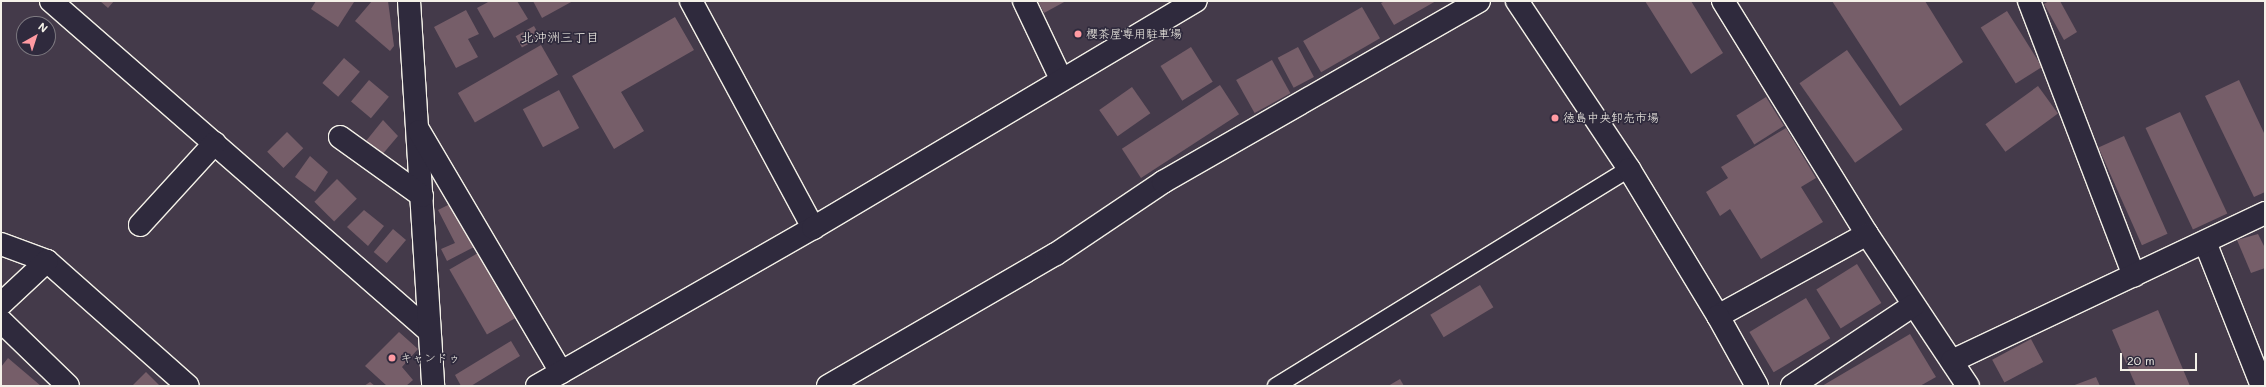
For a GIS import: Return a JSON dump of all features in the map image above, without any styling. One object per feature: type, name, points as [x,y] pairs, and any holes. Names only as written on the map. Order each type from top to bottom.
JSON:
[{"type":"street","points":[[51,1],[215,143],[429,332]]},
{"type":"street","points":[[409,1],[419,130],[433,386]]},
{"type":"street","points":[[691,1],[813,228]]},
{"type":"street","points":[[1024,1],[1062,79]]},
{"type":"street","points":[[538,386],[813,228],[1062,79],[1196,1]]},
{"type":"street","points":[[828,386],[1056,254],[1170,178],[1479,1]]},
{"type":"street","points":[[1517,1],[1629,169],[1718,316],[1757,386]]},
{"type":"street","points":[[1723,1],[1867,234],[1968,386]]},
{"type":"street","points":[[2029,1],[2134,276]]},
{"type":"street","points":[[419,130],[561,372]]},
{"type":"street","points":[[340,137],[422,196]]},
{"type":"street","points":[[140,225],[215,143]]},
{"type":"street","points":[[1952,361],[2205,242],[2263,220]]},
{"type":"street","points":[[1718,316],[1867,234]]},
{"type":"street","points":[[2205,242],[2262,386]]},
{"type":"street","points":[[1,244],[47,261],[188,386]]},
{"type":"street","points":[[1,304],[47,261]]},
{"type":"street","points":[[1792,386],[1914,305]]},
{"type":"street","points":[[1,321],[68,386]]},
{"type":"lane","points":[[1276,386],[1629,169]]},
{"type":"building","points":[[100,1],[114,1],[108,8]]},
{"type":"building","points":[[316,1],[354,2],[338,27],[311,9]]},
{"type":"building","points":[[372,1],[388,1],[394,46],[390,51],[355,21]]},
{"type":"building","points":[[490,1],[517,1],[528,19],[494,38],[477,8]]},
{"type":"building","points":[[533,1],[573,1],[542,18]]},
{"type":"building","points":[[1038,1],[1066,1],[1044,13]]},
{"type":"building","points":[[1385,1],[1436,1],[1394,25],[1381,3]]},
{"type":"building","points":[[1645,1],[1691,1],[1723,53],[1691,74]]},
{"type":"building","points":[[1832,1],[1925,1],[1963,62],[1900,106]]},
{"type":"building","points":[[2049,1],[2060,1],[2077,32],[2064,40],[2044,4]]},
{"type":"building","points":[[1362,7],[1380,38],[1321,72],[1303,41]]},
{"type":"building","points":[[466,10],[479,34],[468,39],[478,57],[456,68],[434,27]]},
{"type":"building","points":[[2007,11],[2042,67],[2016,83],[1981,27]]},
{"type":"building","points":[[675,17],[694,50],[621,92],[644,131],[614,149],[572,76]]},
{"type":"building","points":[[534,26],[540,37],[522,48],[516,36]]},
{"type":"building","points":[[541,45],[558,74],[475,122],[458,93]]},
{"type":"building","points":[[1191,47],[1213,82],[1182,101],[1160,66]]},
{"type":"building","points":[[1298,47],[1314,77],[1294,88],[1278,58]]},
{"type":"building","points":[[1847,50],[1903,129],[1855,163],[1799,83]]},
{"type":"building","points":[[344,58],[360,72],[338,97],[322,83]]},
{"type":"building","points":[[1272,60],[1290,93],[1255,113],[1236,80]]},
{"type":"building","points":[[369,80],[389,97],[371,118],[351,101]]},
{"type":"building","points":[[2239,80],[2265,135],[2265,192],[2254,197],[2205,96]]},
{"type":"building","points":[[1220,85],[1239,114],[1141,178],[1122,149]]},
{"type":"building","points":[[2038,86],[2058,114],[2005,152],[1985,124]]},
{"type":"building","points":[[1132,87],[1150,113],[1118,136],[1099,110]]},
{"type":"building","points":[[559,90],[579,128],[543,147],[523,109]]},
{"type":"building","points":[[1766,97],[1784,126],[1754,144],[1736,116]]},
{"type":"building","points":[[2180,112],[2227,214],[2193,230],[2146,128]]},
{"type":"building","points":[[383,120],[398,136],[381,156],[366,141]]},
{"type":"building","points":[[1786,128],[1816,178],[1801,187],[1823,222],[1761,259],[1730,209],[1720,216],[1706,192],[1728,178],[1721,167]]},
{"type":"building","points":[[287,132],[303,148],[283,168],[267,152]]},
{"type":"building","points":[[2124,136],[2168,234],[2142,245],[2098,147]]},
{"type":"building","points":[[310,156],[328,172],[315,192],[295,177]]},
{"type":"building","points":[[337,179],[357,199],[334,221],[314,202]]},
{"type":"building","points":[[452,203],[474,247],[447,261],[441,249],[455,243],[438,210]]},
{"type":"building","points":[[364,210],[384,226],[368,246],[347,227]]},
{"type":"building","points":[[393,229],[406,240],[387,263],[374,252]]},
{"type":"building","points":[[2258,234],[2265,248],[2265,268],[2251,273],[2237,240]]},
{"type":"building","points":[[478,253],[516,318],[487,334],[449,270]]},
{"type":"building","points":[[1857,264],[1881,303],[1841,328],[1816,289]]},
{"type":"building","points":[[1480,285],[1493,307],[1444,337],[1430,315]]},
{"type":"building","points":[[1806,298],[1830,338],[1774,372],[1749,332]]},
{"type":"building","points":[[2158,310],[2190,386],[2136,386],[2112,330]]},
{"type":"building","name":"キャンドゥ","points":[[399,332],[418,349],[402,367],[413,380],[406,386],[387,386],[365,366]]},
{"type":"building","points":[[1910,334],[1936,377],[1920,386],[1822,386]]},
{"type":"building","points":[[2031,339],[2043,362],[2004,383],[1992,360]]},
{"type":"building","points":[[511,341],[520,356],[471,386],[461,386],[455,375]]},
{"type":"building","points":[[8,358],[41,386],[1,386],[1,367]]},
{"type":"building","points":[[146,372],[160,386],[132,386]]},
{"type":"building","points":[[2096,377],[2100,386],[2072,386]]},
{"type":"building","points":[[1400,379],[1404,386],[1388,386]]},
{"type":"building","points":[[370,382],[375,386],[364,386]]},
{"type":"place","name":"櫻茶屋専用駐車場","points":[[1078,34]]},
{"type":"place","name":"徳島中央卸売市場","points":[[1555,118]]},
{"type":"place","name":"キャンドゥ","points":[[392,358]]},
{"type":"district","name":"北沖洲三丁目","points":[[560,37]]}]
